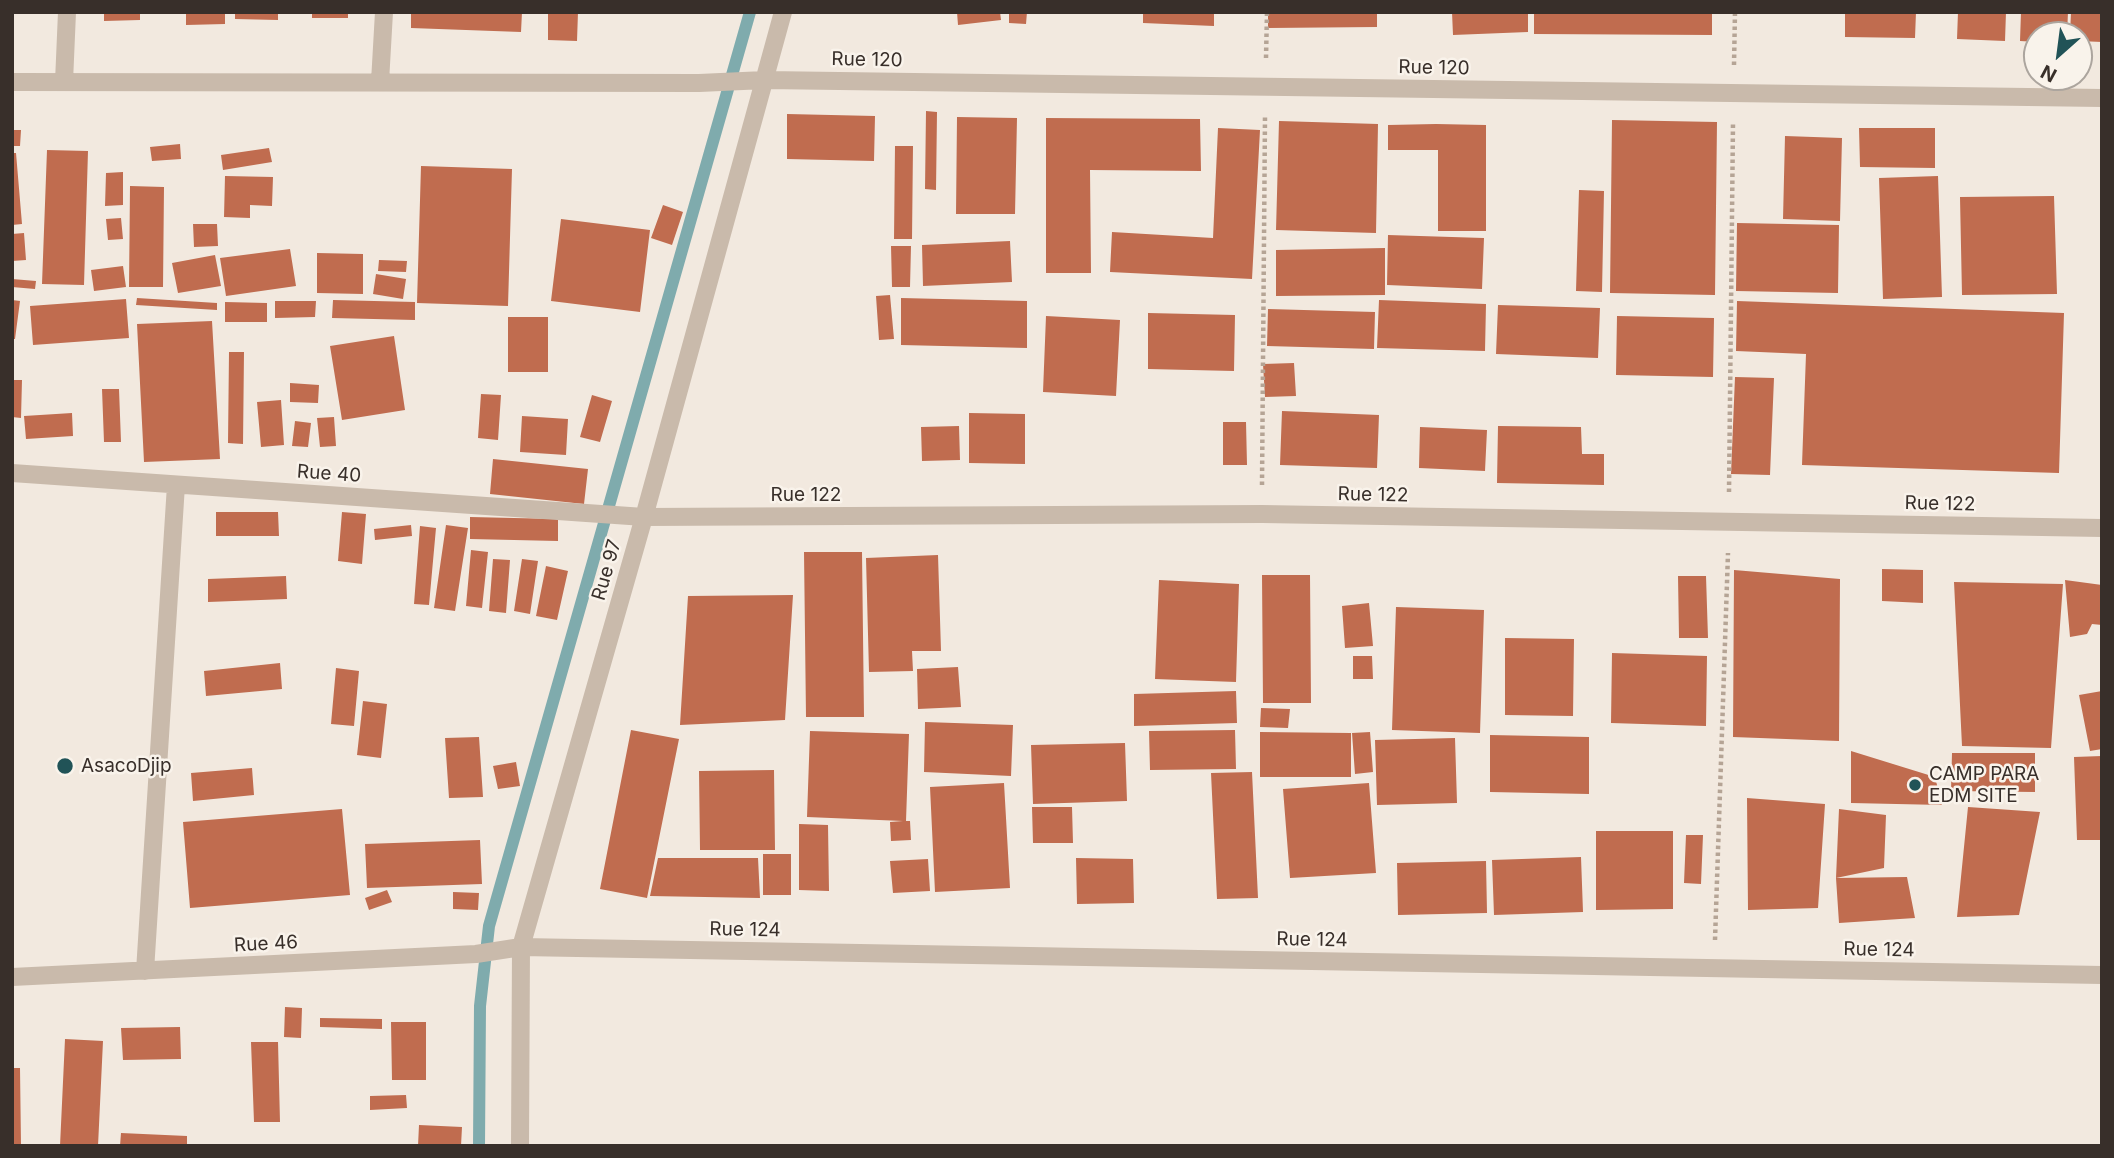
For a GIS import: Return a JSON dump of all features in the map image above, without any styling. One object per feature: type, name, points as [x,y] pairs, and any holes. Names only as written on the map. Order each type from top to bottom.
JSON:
[{"type":"street","points":[[64,82],[67,12]]},
{"type":"street","points":[[380,82],[384,12]]},
{"type":"street","name":"Rue 97","points":[[520,1146],[521,947],[644,517],[783,12]]},
{"type":"street","name":"Rue 120","points":[[12,82],[699,83],[765,80],[2102,98]]},
{"type":"street","name":"Rue 40","points":[[12,473],[644,517]]},
{"type":"street","points":[[145,971],[176,485]]},
{"type":"street","name":"Rue 122","points":[[644,517],[1262,514],[2102,528]]},
{"type":"street","name":"Rue 46","points":[[12,977],[476,954],[521,947]]},
{"type":"street","name":"Rue 124","points":[[521,947],[2102,975]]},
{"type":"path","points":[[1262,514],[1267,12]]},
{"type":"building","points":[[104,12],[140,12],[140,20],[104,21]]},
{"type":"building","points":[[186,12],[225,12],[225,24],[186,25]]},
{"type":"building","points":[[235,12],[278,12],[278,20],[235,19]]},
{"type":"building","points":[[312,12],[348,12],[348,18],[312,18]]},
{"type":"building","points":[[411,12],[522,12],[521,32],[411,28]]},
{"type":"building","points":[[548,12],[578,12],[577,41],[548,40]]},
{"type":"building","points":[[957,12],[1000,12],[1001,20],[958,25]]},
{"type":"building","points":[[1009,12],[1027,12],[1026,24],[1009,23]]},
{"type":"building","points":[[1143,12],[1214,12],[1214,26],[1143,23]]},
{"type":"building","points":[[1268,12],[1377,12],[1377,27],[1268,28]]},
{"type":"building","points":[[1452,12],[1528,12],[1528,32],[1453,35]]},
{"type":"building","points":[[1534,12],[1712,12],[1712,35],[1534,34]]},
{"type":"building","points":[[1845,12],[1916,12],[1915,38],[1845,37]]},
{"type":"building","points":[[1958,12],[2006,12],[2005,41],[1957,39]]},
{"type":"building","points":[[2021,12],[2068,12],[2068,21],[2023,21],[2023,41],[2020,41]]},
{"type":"building","points":[[2071,12],[2102,12],[2102,42],[2093,42],[2093,21],[2071,21]]},
{"type":"building","points":[[926,111],[937,112],[936,190],[925,189]]},
{"type":"building","points":[[787,114],[875,116],[874,161],[787,159]]},
{"type":"building","points":[[957,117],[1017,118],[1015,214],[956,214]]},
{"type":"building","points":[[1046,118],[1200,119],[1201,171],[1090,170],[1091,273],[1046,273]]},
{"type":"building","points":[[1612,120],[1717,122],[1715,295],[1610,293]]},
{"type":"building","points":[[1279,121],[1378,124],[1376,233],[1276,230]]},
{"type":"building","points":[[1388,125],[1486,125],[1486,231],[1438,231],[1438,150],[1388,150]]},
{"type":"building","points":[[1218,128],[1260,130],[1252,279],[1110,272],[1112,232],[1213,238]]},
{"type":"building","points":[[1859,128],[1935,128],[1935,168],[1860,167]]},
{"type":"building","points":[[12,130],[21,130],[20,146],[12,146]]},
{"type":"building","points":[[1785,136],[1842,138],[1840,221],[1783,219]]},
{"type":"building","points":[[180,144],[181,159],[152,161],[150,147]]},
{"type":"building","points":[[895,146],[913,146],[912,239],[894,239]]},
{"type":"building","points":[[269,148],[272,162],[223,170],[221,155]]},
{"type":"building","points":[[47,150],[88,151],[84,285],[42,284]]},
{"type":"building","points":[[12,153],[16,153],[22,224],[12,225]]},
{"type":"building","points":[[421,166],[512,169],[508,306],[417,303]]},
{"type":"building","points":[[123,172],[123,205],[105,206],[106,173]]},
{"type":"building","points":[[225,176],[273,177],[272,206],[250,205],[250,218],[224,217]]},
{"type":"building","points":[[1938,176],[1942,297],[1883,299],[1879,178]]},
{"type":"building","points":[[130,186],[164,187],[163,287],[129,287]]},
{"type":"building","points":[[1579,190],[1604,191],[1602,292],[1576,291]]},
{"type":"building","points":[[2054,196],[2057,294],[1962,295],[1960,197]]},
{"type":"building","points":[[663,205],[683,212],[672,245],[651,238]]},
{"type":"building","points":[[121,218],[123,239],[108,240],[106,219]]},
{"type":"building","points":[[561,219],[650,230],[640,312],[551,301]]},
{"type":"building","points":[[1737,223],[1839,225],[1838,293],[1736,291]]},
{"type":"building","points":[[193,224],[217,224],[218,246],[194,247]]},
{"type":"building","points":[[24,233],[26,260],[12,261],[12,234]]},
{"type":"building","points":[[1388,235],[1484,238],[1482,289],[1387,285]]},
{"type":"building","points":[[1010,241],[1012,282],[923,286],[922,245]]},
{"type":"building","points":[[891,246],[911,246],[910,287],[892,287]]},
{"type":"building","points":[[1385,248],[1385,295],[1276,296],[1276,250]]},
{"type":"building","points":[[290,249],[296,286],[226,296],[220,258]]},
{"type":"building","points":[[317,253],[363,254],[363,294],[317,293]]},
{"type":"building","points":[[215,255],[221,286],[178,293],[172,263]]},
{"type":"building","points":[[379,260],[407,261],[406,272],[378,271]]},
{"type":"building","points":[[123,266],[126,287],[94,291],[91,270]]},
{"type":"building","points":[[376,274],[406,279],[403,299],[373,294]]},
{"type":"building","points":[[12,279],[36,281],[35,289],[12,287]]},
{"type":"building","points":[[890,295],[894,339],[879,340],[876,296]]},
{"type":"building","points":[[137,298],[217,303],[217,310],[136,305]]},
{"type":"building","points":[[901,298],[1027,301],[1027,348],[901,345]]},
{"type":"building","points":[[126,299],[129,338],[33,345],[30,306]]},
{"type":"building","points":[[12,300],[20,301],[15,339],[12,339]]},
{"type":"building","points":[[333,300],[415,302],[415,320],[332,318]]},
{"type":"building","points":[[1379,300],[1486,304],[1485,351],[1377,348]]},
{"type":"building","points":[[275,301],[316,301],[315,317],[275,318]]},
{"type":"building","points":[[1737,301],[2064,313],[2059,473],[1802,465],[1806,354],[1736,351]]},
{"type":"building","points":[[225,302],[267,303],[267,322],[225,322]]},
{"type":"building","points":[[1498,305],[1600,308],[1598,358],[1496,354]]},
{"type":"building","points":[[1268,309],[1375,312],[1374,349],[1267,346]]},
{"type":"building","points":[[1148,313],[1235,315],[1234,371],[1148,369]]},
{"type":"building","points":[[1046,316],[1120,320],[1116,396],[1043,392]]},
{"type":"building","points":[[1617,316],[1714,318],[1713,377],[1616,375]]},
{"type":"building","points":[[508,317],[548,317],[548,372],[508,372]]},
{"type":"building","points":[[212,321],[220,459],[144,462],[137,324]]},
{"type":"building","points":[[394,336],[405,410],[342,420],[330,346]]},
{"type":"building","points":[[229,352],[244,352],[243,444],[228,443]]},
{"type":"building","points":[[1294,363],[1296,396],[1265,397],[1263,364]]},
{"type":"building","points":[[1735,377],[1774,378],[1770,475],[1731,474]]},
{"type":"building","points":[[12,380],[22,380],[21,418],[12,417]]},
{"type":"building","points":[[290,383],[319,385],[318,403],[290,402]]},
{"type":"building","points":[[102,389],[119,389],[121,442],[104,442]]},
{"type":"building","points":[[481,394],[501,395],[498,440],[478,438]]},
{"type":"building","points":[[592,395],[612,401],[600,442],[580,437]]},
{"type":"building","points":[[281,400],[284,445],[261,447],[257,402]]},
{"type":"building","points":[[1282,411],[1379,415],[1377,468],[1280,465]]},
{"type":"building","points":[[72,413],[73,436],[26,439],[24,416]]},
{"type":"building","points":[[969,413],[1025,414],[1025,464],[969,463]]},
{"type":"building","points":[[522,416],[568,419],[566,455],[520,452]]},
{"type":"building","points":[[334,417],[336,446],[320,447],[317,418]]},
{"type":"building","points":[[295,421],[311,423],[308,447],[292,446]]},
{"type":"building","points":[[1223,422],[1246,422],[1247,465],[1223,465]]},
{"type":"building","points":[[959,426],[960,460],[922,461],[921,427]]},
{"type":"building","points":[[1498,426],[1581,427],[1582,454],[1604,454],[1604,485],[1497,483]]},
{"type":"building","points":[[1420,427],[1487,430],[1485,471],[1419,468]]},
{"type":"building","points":[[493,459],[588,469],[584,504],[490,494]]},
{"type":"building","points":[[216,512],[278,512],[279,536],[216,536]]},
{"type":"building","points":[[342,512],[366,514],[362,564],[338,561]]},
{"type":"building","points":[[470,517],[558,519],[558,541],[470,539]]},
{"type":"building","points":[[411,525],[412,536],[375,540],[374,529]]},
{"type":"building","points":[[446,525],[468,528],[455,611],[434,608]]},
{"type":"building","points":[[420,526],[436,528],[429,605],[414,604]]},
{"type":"building","points":[[471,550],[488,552],[482,608],[466,606]]},
{"type":"building","points":[[804,552],[862,552],[864,717],[806,717]]},
{"type":"building","points":[[938,555],[941,651],[912,651],[913,671],[869,672],[866,558]]},
{"type":"building","points":[[493,559],[510,560],[506,613],[489,611]]},
{"type":"building","points":[[522,559],[538,561],[530,614],[514,611]]},
{"type":"building","points":[[546,566],[568,571],[557,620],[536,616]]},
{"type":"building","points":[[1882,569],[1923,570],[1923,603],[1882,601]]},
{"type":"building","points":[[1734,570],[1840,579],[1839,741],[1733,737]]},
{"type":"building","points":[[1262,575],[1310,575],[1311,703],[1263,703]]},
{"type":"building","points":[[286,576],[287,599],[208,602],[208,579]]},
{"type":"building","points":[[1678,576],[1706,576],[1708,638],[1679,638]]},
{"type":"building","points":[[1159,580],[1239,584],[1236,682],[1155,679]]},
{"type":"building","points":[[2065,580],[2102,585],[2102,625],[2092,624],[2087,634],[2070,637]]},
{"type":"building","points":[[1954,582],[2063,584],[2051,748],[1962,746]]},
{"type":"building","points":[[793,595],[785,720],[680,725],[688,596]]},
{"type":"building","points":[[1369,603],[1373,646],[1345,648],[1342,606]]},
{"type":"building","points":[[1396,607],[1484,610],[1480,733],[1392,730]]},
{"type":"building","points":[[1505,638],[1574,639],[1573,716],[1505,715]]},
{"type":"building","points":[[1612,653],[1707,656],[1706,726],[1611,723]]},
{"type":"building","points":[[1353,656],[1372,656],[1373,679],[1353,679]]},
{"type":"building","points":[[280,663],[282,689],[206,696],[204,671]]},
{"type":"building","points":[[958,667],[961,707],[918,709],[917,669]]},
{"type":"building","points":[[336,668],[359,671],[354,726],[331,724]]},
{"type":"building","points":[[1236,691],[1237,723],[1134,726],[1134,694]]},
{"type":"building","points":[[2102,691],[2102,749],[2090,751],[2079,695]]},
{"type":"building","points":[[363,701],[387,704],[381,758],[357,755]]},
{"type":"building","points":[[1261,708],[1290,709],[1288,728],[1260,727]]},
{"type":"building","points":[[925,722],[1013,725],[1011,776],[924,772]]},
{"type":"building","points":[[631,730],[679,739],[647,898],[600,889]]},
{"type":"building","points":[[1235,730],[1236,769],[1150,770],[1149,731]]},
{"type":"building","points":[[810,731],[909,734],[906,821],[910,821],[911,840],[891,841],[890,822],[903,821],[807,817]]},
{"type":"building","points":[[1260,732],[1351,733],[1351,777],[1260,777]]},
{"type":"building","points":[[1370,732],[1373,772],[1355,774],[1352,733]]},
{"type":"building","points":[[1490,735],[1589,737],[1589,794],[1490,792]]},
{"type":"building","points":[[479,737],[483,797],[449,798],[445,738]]},
{"type":"building","points":[[1455,738],[1457,803],[1377,805],[1375,740]]},
{"type":"building","points":[[1125,743],[1127,801],[1033,804],[1031,745]]},
{"type":"building","points":[[1851,751],[1935,777],[1942,805],[1851,803]]},
{"type":"building","points":[[1952,753],[2035,753],[2035,792],[1951,791]]},
{"type":"building","points":[[2102,756],[2102,840],[2077,840],[2074,757]]},
{"type":"building","points":[[516,762],[520,786],[498,789],[493,766]]},
{"type":"building","points":[[252,768],[254,795],[193,801],[191,773]]},
{"type":"building","points":[[774,770],[775,850],[700,850],[699,771]]},
{"type":"building","points":[[1252,772],[1258,898],[1217,899],[1211,773]]},
{"type":"building","points":[[1004,783],[1010,888],[935,892],[930,787]]},
{"type":"building","points":[[1369,783],[1376,873],[1290,878],[1283,789]]},
{"type":"building","points":[[1747,798],[1825,804],[1818,908],[1748,910]]},
{"type":"building","points":[[1032,807],[1072,807],[1073,843],[1033,843]]},
{"type":"building","points":[[1968,807],[2040,812],[2019,915],[1957,917]]},
{"type":"building","points":[[342,809],[350,895],[190,908],[183,822]]},
{"type":"building","points":[[1839,809],[1886,815],[1884,868],[1836,878]]},
{"type":"building","points":[[799,824],[828,825],[829,891],[799,890]]},
{"type":"building","points":[[1596,831],[1673,831],[1673,909],[1596,910]]},
{"type":"building","points":[[1686,835],[1703,835],[1701,884],[1684,883]]},
{"type":"building","points":[[480,840],[482,884],[367,888],[365,844]]},
{"type":"building","points":[[763,854],[791,854],[791,895],[763,895]]},
{"type":"building","points":[[1581,857],[1583,912],[1494,915],[1492,860]]},
{"type":"building","points":[[658,858],[758,858],[760,898],[650,896]]},
{"type":"building","points":[[1076,858],[1133,859],[1134,903],[1077,904]]},
{"type":"building","points":[[928,859],[930,891],[893,893],[890,861]]},
{"type":"building","points":[[1486,861],[1487,913],[1398,915],[1397,863]]},
{"type":"building","points":[[1907,877],[1915,918],[1839,923],[1836,878]]},
{"type":"building","points":[[387,890],[392,902],[369,910],[365,898]]},
{"type":"building","points":[[453,892],[479,893],[478,910],[453,909]]},
{"type":"building","points":[[285,1007],[302,1008],[301,1038],[284,1037]]},
{"type":"building","points":[[320,1018],[382,1019],[382,1029],[320,1027]]},
{"type":"building","points":[[391,1022],[426,1022],[426,1080],[392,1080]]},
{"type":"building","points":[[180,1027],[181,1059],[123,1060],[121,1028]]},
{"type":"building","points":[[65,1039],[103,1041],[98,1146],[60,1146]]},
{"type":"building","points":[[251,1042],[278,1042],[280,1122],[254,1122]]},
{"type":"building","points":[[12,1068],[20,1068],[21,1146],[12,1146]]},
{"type":"building","points":[[406,1095],[407,1108],[370,1110],[370,1096]]},
{"type":"building","points":[[419,1125],[462,1127],[461,1146],[418,1146]]},
{"type":"building","points":[[121,1133],[187,1136],[187,1146],[120,1146]]},
{"type":"waterway","points":[[479,1146],[480,1006],[489,926],[750,12]]},
{"type":"place","name":"AsacoDjip","points":[[65,766]]},
{"type":"place","name":"CAMP PARA EDM SITE","points":[[1915,785]]}]
